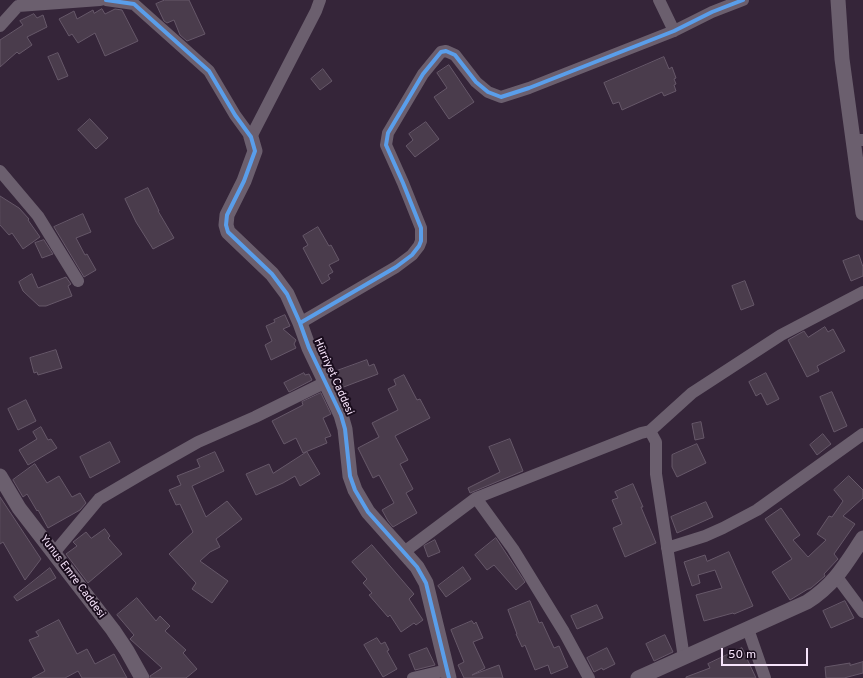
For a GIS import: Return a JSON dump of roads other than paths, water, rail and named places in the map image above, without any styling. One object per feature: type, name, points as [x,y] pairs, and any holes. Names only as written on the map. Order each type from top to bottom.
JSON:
[{"type":"street","points":[[0,26],[18,6],[100,0]]},
{"type":"street","points":[[106,0],[134,4],[209,70],[235,115],[251,137],[310,24],[320,0]]},
{"type":"street","points":[[660,0],[674,31]]},
{"type":"street","points":[[300,322],[396,267],[412,255],[422,241],[421,228],[386,145],[388,133],[423,74],[441,52],[446,51],[455,55],[476,82],[488,92],[501,97],[529,88],[674,31],[712,12],[743,0]]},
{"type":"street","points":[[838,0],[842,59],[858,140],[863,213]]},
{"type":"street","name":"Hürriyet Caddesi","points":[[251,137],[255,151],[244,180],[227,216],[226,225],[228,232],[272,274],[287,294],[345,429],[350,476],[355,490],[368,512],[417,567],[426,583],[448,674]]},
{"type":"street","points":[[0,171],[38,216],[78,281]]},
{"type":"street","points":[[404,552],[476,498],[641,433],[650,431],[692,393],[780,335],[863,292]]},
{"type":"street","points":[[54,553],[76,524],[99,499],[198,442],[255,417],[326,382]]},
{"type":"street","points":[[650,431],[656,442],[656,474],[684,658]]},
{"type":"street","points":[[667,548],[705,536],[752,514],[863,434]]},
{"type":"street","name":"Yunus Emre Caddesi","points":[[0,476],[19,508],[113,630],[142,678]]},
{"type":"street","points":[[476,498],[513,548],[564,632],[589,678]]},
{"type":"street","points":[[638,678],[807,602],[818,595],[837,577],[863,538]]},
{"type":"street","points":[[837,577],[863,612]]},
{"type":"street","points":[[748,629],[765,678]]},
{"type":"street","points":[[413,678],[448,674]]}]
